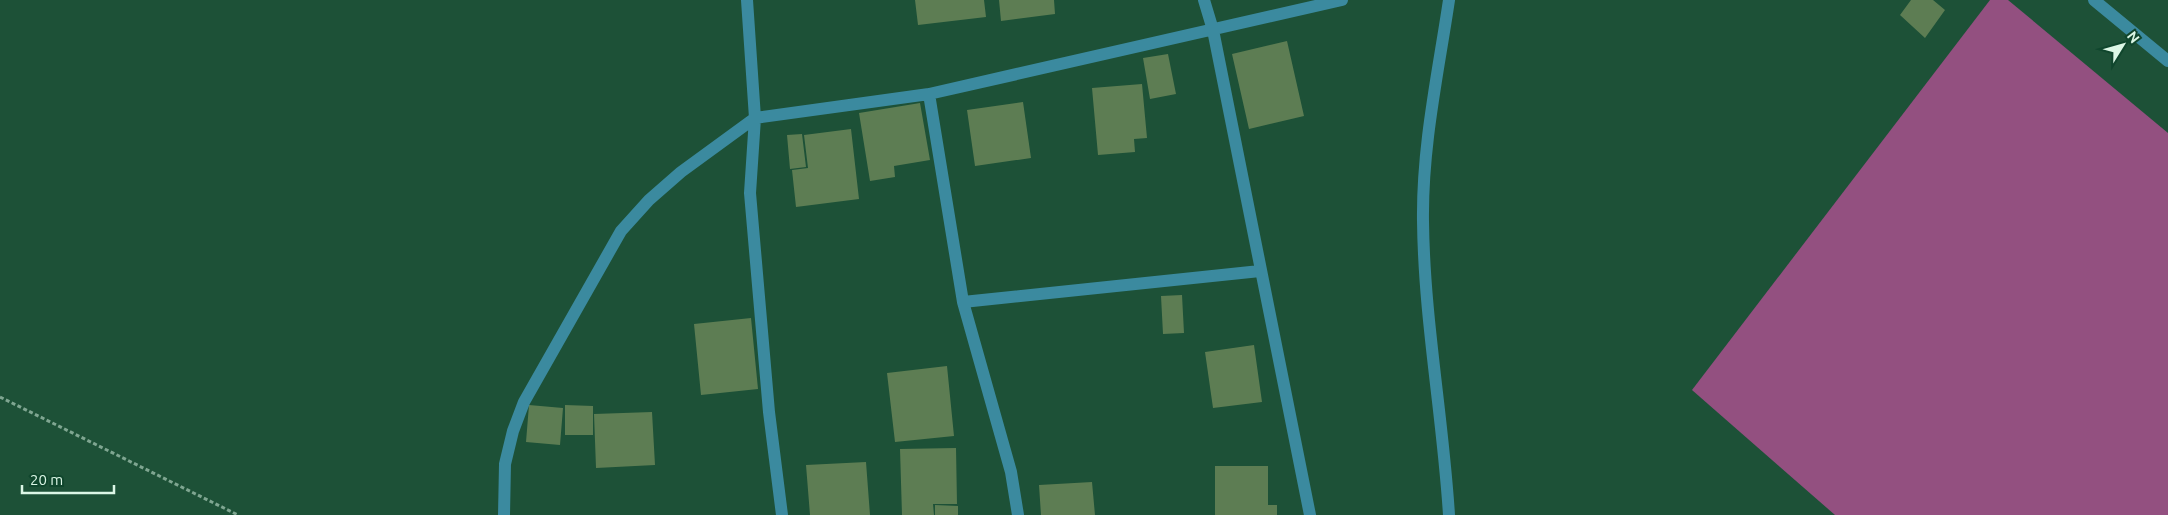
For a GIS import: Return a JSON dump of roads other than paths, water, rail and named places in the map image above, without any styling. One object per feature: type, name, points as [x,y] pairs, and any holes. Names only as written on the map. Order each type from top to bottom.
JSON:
[{"type":"street","points":[[747,0],[755,118],[750,193],[769,412],[782,515]]},
{"type":"street","points":[[1204,0],[1213,30],[1310,515]]},
{"type":"street","points":[[504,515],[505,464],[513,431],[524,402],[622,231],[649,200],[681,172],[755,118],[929,94],[1342,0]]},
{"type":"street","points":[[1448,0],[1427,132],[1423,222],[1425,269],[1448,515]]},
{"type":"street","points":[[2094,0],[2168,61]]},
{"type":"street","points":[[929,94],[963,302],[1011,472],[1018,515]]},
{"type":"street","points":[[963,302],[1260,271]]}]
